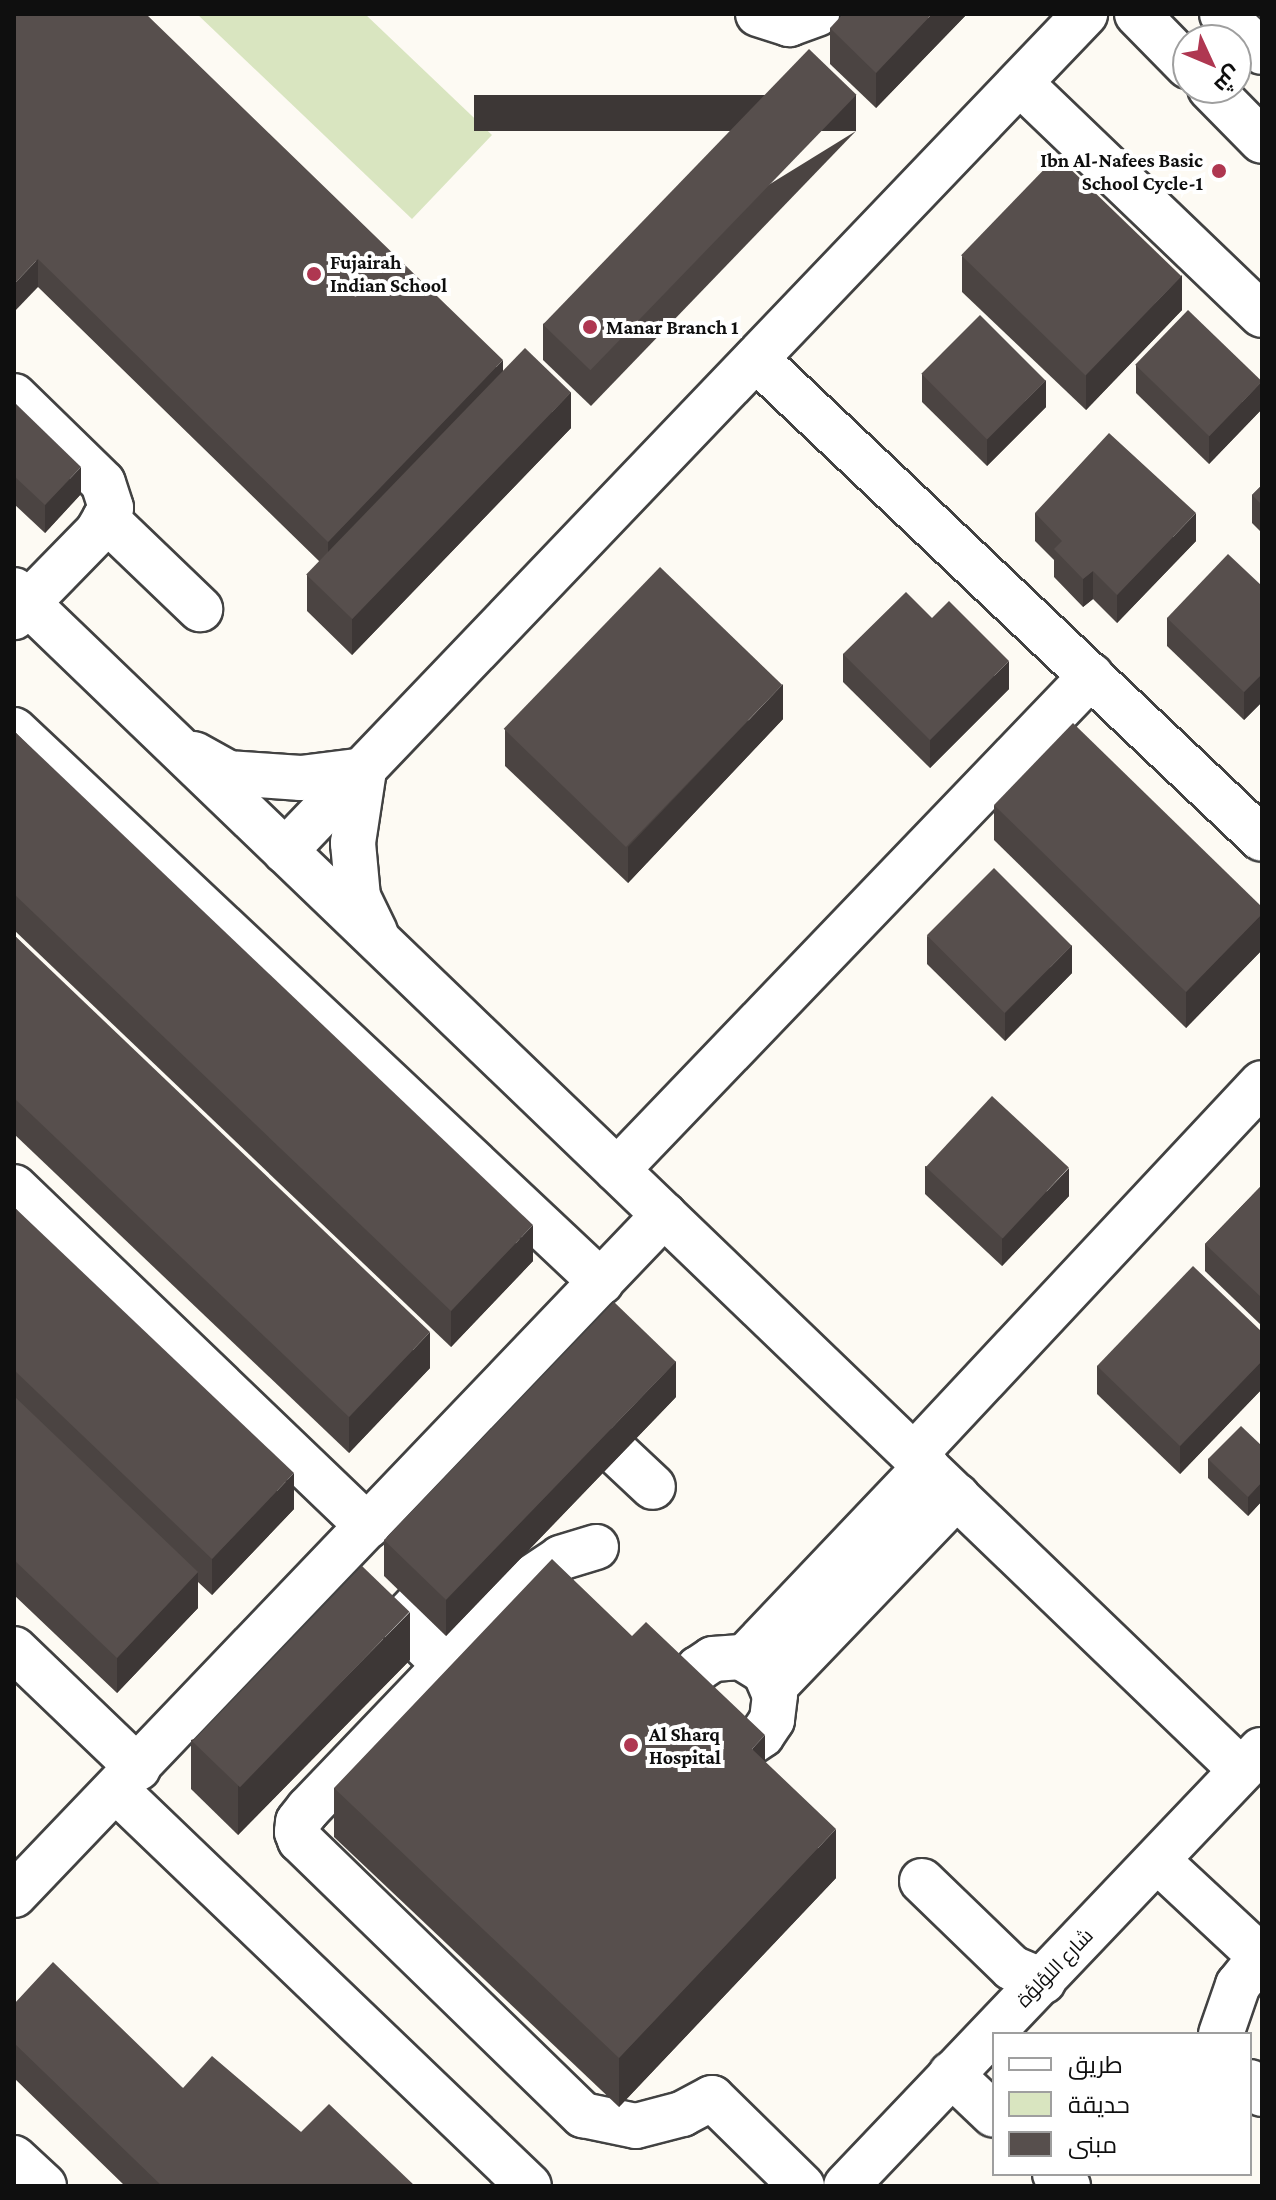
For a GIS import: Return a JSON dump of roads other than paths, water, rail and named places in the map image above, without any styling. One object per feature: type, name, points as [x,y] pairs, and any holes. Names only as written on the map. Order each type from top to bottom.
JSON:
[{"type":"street","points":[[758,14],[789,24],[817,14]]},
{"type":"street","points":[[285,851],[1085,14]]},
{"type":"street","points":[[1137,14],[1172,50]]},
{"type":"street","points":[[1020,83],[1262,315]]},
{"type":"street","points":[[1226,104],[1262,141]]},
{"type":"street","points":[[756,359],[1262,839]]},
{"type":"street","points":[[14,396],[103,483],[111,508],[97,532],[18,604],[171,741],[957,1496],[1252,1759]]},
{"type":"street","points":[[105,518],[200,609]]},
{"type":"street","points":[[617,1170],[1091,676]]},
{"type":"street","points":[[14,730],[601,1282]]},
{"type":"street","points":[[171,741],[228,773],[301,778],[364,770]]},
{"type":"street","points":[[364,770],[353,843],[358,897],[380,943]]},
{"type":"street","points":[[759,1673],[817,1582],[920,1461],[1262,1083]]},
{"type":"street","points":[[14,1187],[368,1526]]},
{"type":"street","points":[[14,1895],[664,1215]]},
{"type":"street","points":[[620,1456],[653,1487]]},
{"type":"street","points":[[759,1673],[849,1610],[957,1496]]},
{"type":"street","points":[[596,1547],[561,1558],[525,1582],[308,1809],[298,1822],[300,1840],[583,2115],[636,2126],[682,2114],[712,2098],[800,2184]]},
{"type":"street","points":[[817,1582],[849,1610]]},
{"type":"street","points":[[408,1614],[445,1665]]},
{"type":"street","points":[[14,1649],[127,1779],[529,2186]]},
{"type":"street","points":[[684,1707],[687,1684],[698,1669],[727,1656],[759,1673],[776,1708],[765,1731],[747,1745],[728,1748]]},
{"type":"street","name":"شارع اللؤلؤة","points":[[993,2032],[1252,1759]]},
{"type":"street","points":[[1157,1860],[1261,1956],[1238,1985],[1222,2032]]},
{"type":"street","points":[[922,1881],[1012,1968],[1043,1981]]},
{"type":"street","name":"شارع اللؤلؤة","points":[[846,2186],[992,2033]]},
{"type":"street","points":[[951,2074],[992,2113]]},
{"type":"street","points":[[14,2158],[44,2186]]},
{"type":"place","name":"Ibn Al-Nafees Basic School Cycle-1","points":[[1219,171]]},
{"type":"place","name":"Fujairah Indian School","points":[[314,274]]},
{"type":"place","name":"Manar Branch 1","points":[[590,327]]},
{"type":"place","name":"Al Sharq Hospital","points":[[631,1745]]}]
